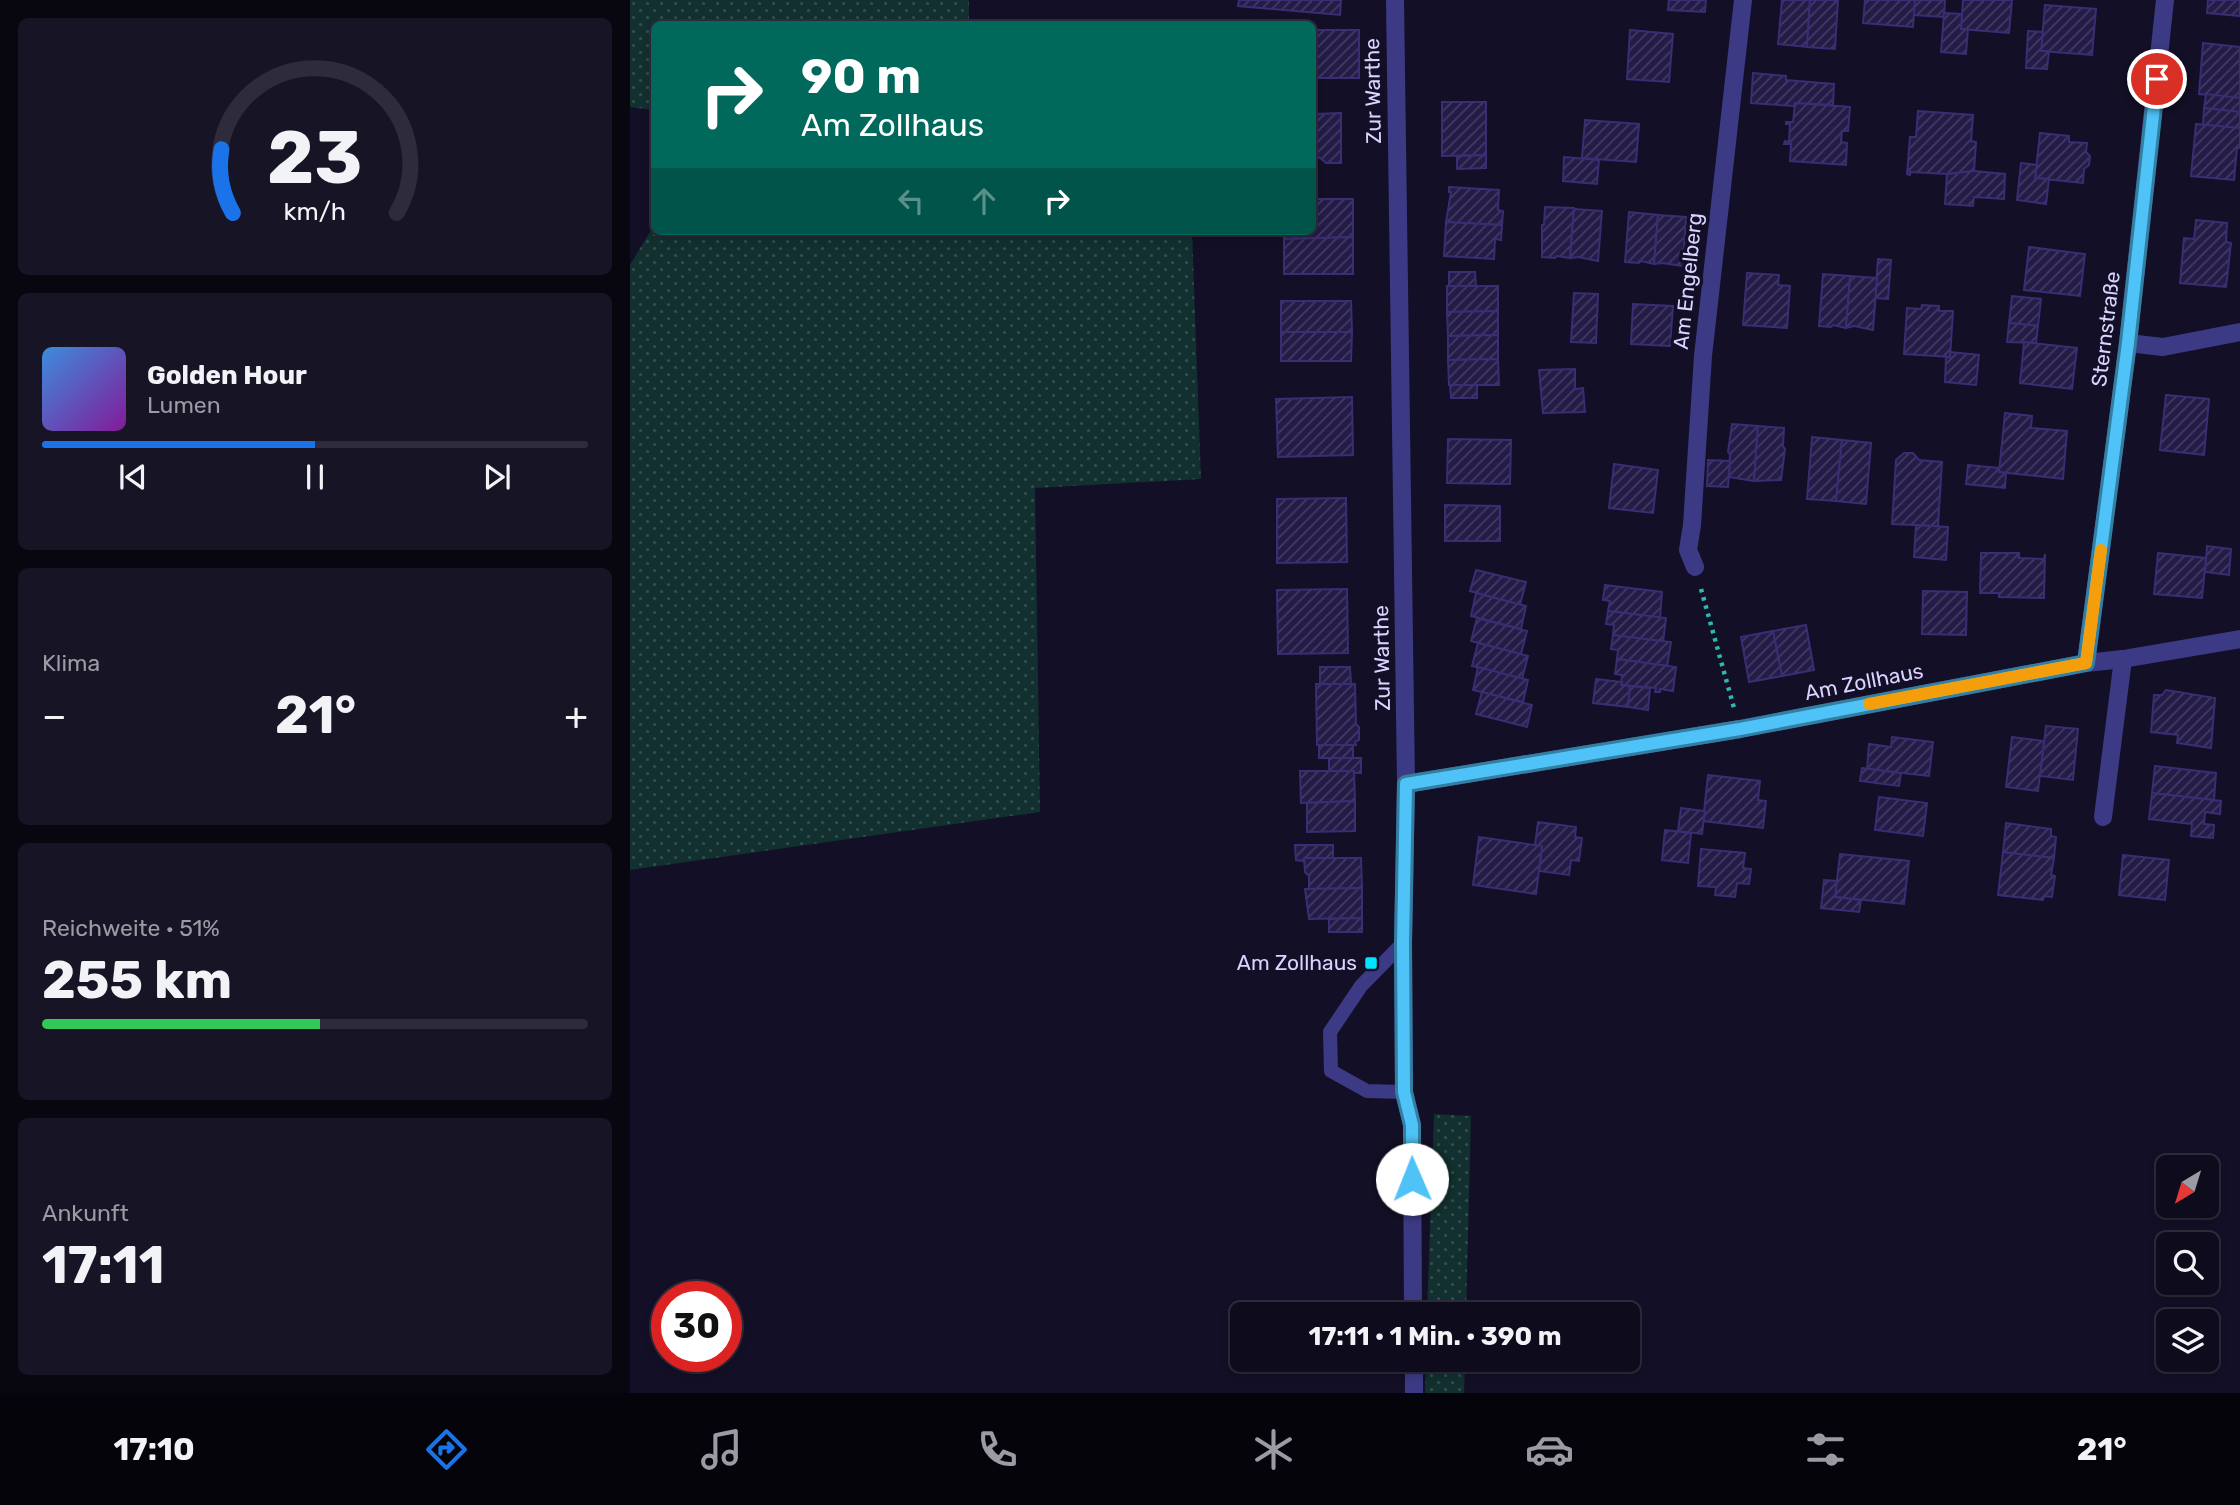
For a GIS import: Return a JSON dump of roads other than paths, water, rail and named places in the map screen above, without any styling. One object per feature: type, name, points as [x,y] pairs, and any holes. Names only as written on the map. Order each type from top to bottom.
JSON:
[{"type":"street","name":"Zur Warthe","points":[[1395,0],[1406,784],[1404,1092],[1412,1125],[1413,1302]]},
{"type":"street","name":"Am Engelberg","points":[[1695,567],[1688,550],[1703,356],[1743,0]]},
{"type":"street","name":"Sternstraße","points":[[2086,663],[2128,343],[2165,0]]},
{"type":"street","points":[[2128,343],[2163,347],[2240,332]]},
{"type":"street","name":"Am Zollhaus","points":[[1406,784],[1740,729],[2086,663],[2240,639]]},
{"type":"street","points":[[2104,817],[2123,659]]},
{"type":"street","points":[[1414,1372],[1414,1393]]},
{"type":"lane","points":[[1403,943],[1361,986],[1330,1032],[1331,1070],[1367,1091],[1404,1092]]},
{"type":"place","name":"Am Zollhaus","points":[[1371,963]]}]
